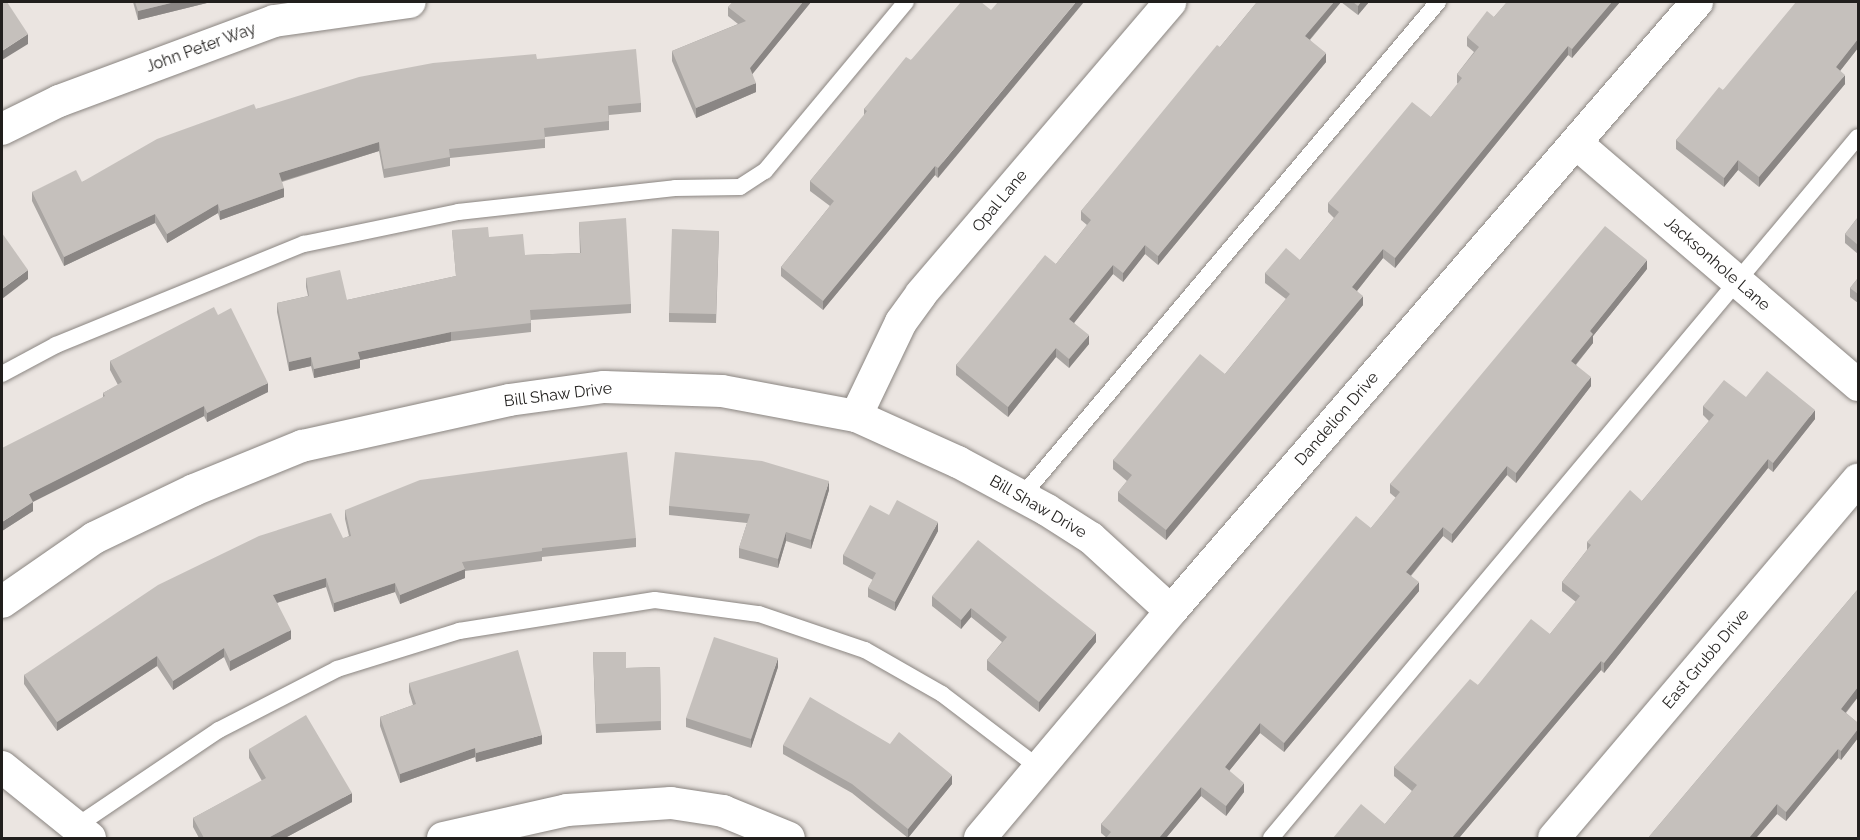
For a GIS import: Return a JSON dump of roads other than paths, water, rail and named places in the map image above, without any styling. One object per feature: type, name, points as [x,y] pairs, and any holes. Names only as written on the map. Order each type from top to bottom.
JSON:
[{"type":"street","name":"John Peter Way","points":[[2,129],[59,100],[272,11],[410,2]]},
{"type":"street","name":"Opal Lane","points":[[856,416],[901,322],[921,294],[1170,2]]},
{"type":"street","name":"Dandelion Drive","points":[[980,838],[1171,610],[1697,2]]},
{"type":"street","name":"Jacksonhole Lane","points":[[1576,143],[1858,385]]},
{"type":"street","name":"Bill Shaw Drive","points":[[2,602],[94,538],[194,490],[292,451],[509,400],[604,387],[722,392],[856,416],[958,462],[1022,496],[1091,538],[1171,610]]},
{"type":"street","name":"East Grubb Drive","points":[[1554,838],[1858,480]]},
{"type":"street","points":[[2,767],[83,833]]},
{"type":"street","points":[[443,838],[567,810],[671,803],[723,811],[789,838]]},
{"type":"lane","points":[[2,374],[56,345],[304,244],[458,212],[675,188],[740,187],[765,171],[906,2]]},
{"type":"lane","points":[[1022,496],[1438,2]]},
{"type":"lane","points":[[1272,838],[1858,137]]},
{"type":"lane","points":[[83,833],[219,730],[337,669],[459,631],[655,600],[759,614],[865,650],[942,694],[1039,768]]}]
